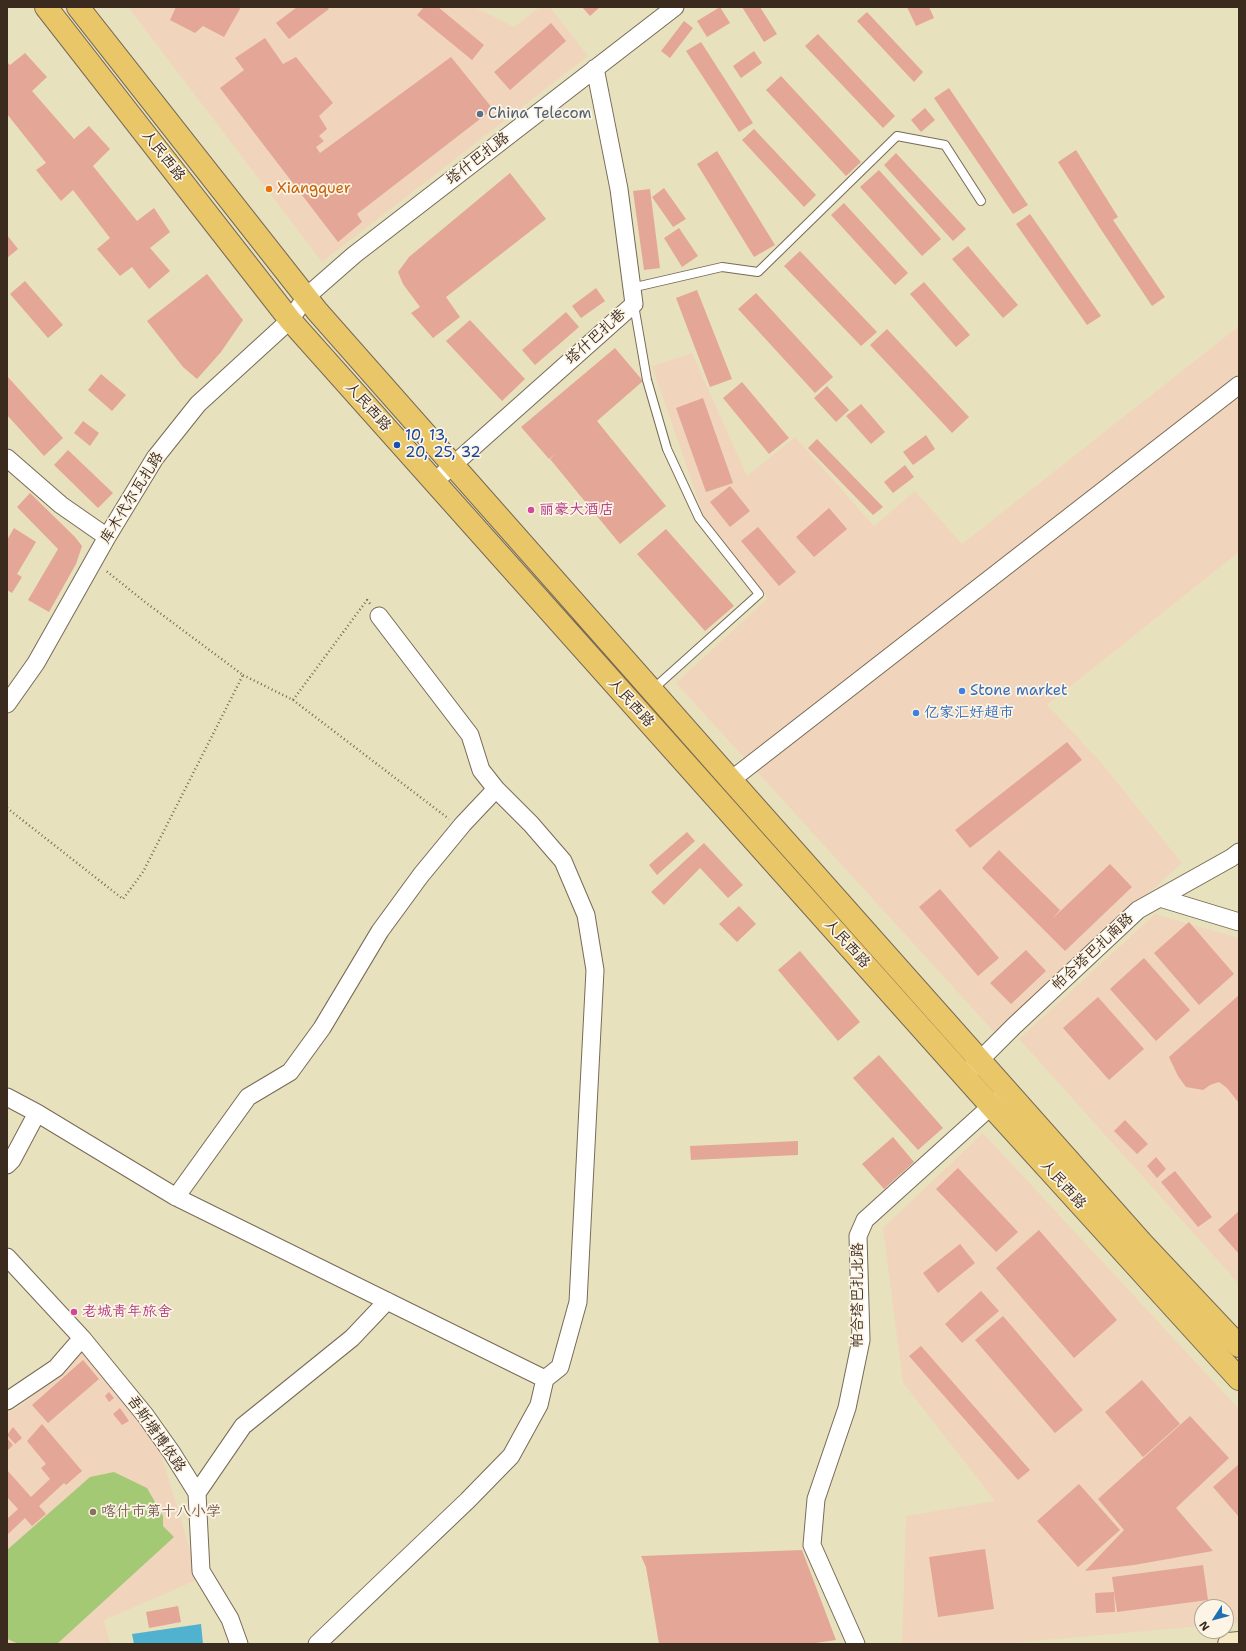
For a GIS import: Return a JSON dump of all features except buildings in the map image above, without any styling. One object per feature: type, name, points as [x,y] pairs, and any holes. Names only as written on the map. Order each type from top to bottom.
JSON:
[{"type":"main road","name":"人民西路","points":[[46,7],[290,320],[964,1076],[1239,1379]]},
{"type":"main road","name":"人民西路","points":[[78,7],[306,297],[730,780],[1142,1243],[1239,1346]]},
{"type":"main road","points":[[1229,1644],[1239,1643]]},
{"type":"street","name":"塔什巴扎路","points":[[290,320],[306,297],[354,255],[675,7]]},
{"type":"street","name":"塔什巴扎巷","points":[[434,482],[633,296],[619,188],[595,68]]},
{"type":"street","name":"库木代尔瓦扎路","points":[[7,704],[36,663],[107,537],[155,458],[198,404],[290,320]]},
{"type":"street","points":[[730,780],[1239,385]]},
{"type":"street","points":[[7,458],[61,505],[107,537]]},
{"type":"street","points":[[317,1644],[468,1500],[511,1456],[539,1405],[545,1379],[560,1366],[578,1302],[595,970],[586,915],[563,861],[531,824],[496,789],[481,770],[470,735],[379,616]]},
{"type":"street","points":[[176,1197],[248,1097],[290,1072],[322,1028],[380,931],[421,875],[460,828],[496,789]]},
{"type":"street","name":"帕合塔巴扎南路","points":[[964,1076],[1014,1026],[1138,910],[1231,858],[1239,852]]},
{"type":"street","points":[[1160,898],[1239,922]]},
{"type":"street","name":"帕合塔巴扎北路","points":[[856,1644],[812,1545],[816,1499],[847,1408],[861,1340],[858,1236],[865,1220],[1008,1092]]},
{"type":"street","points":[[7,1097],[37,1113],[176,1197],[545,1379]]},
{"type":"street","points":[[7,1165],[12,1160],[37,1113]]},
{"type":"street","name":"吾斯塘博依路","points":[[7,1257],[82,1338],[145,1415],[172,1453],[197,1493],[201,1571],[230,1619],[239,1644]]},
{"type":"street","points":[[197,1493],[243,1426],[352,1338],[378,1313],[387,1301]]},
{"type":"street","points":[[7,1402],[56,1368],[82,1338]]},
{"type":"lane","points":[[651,690],[759,594],[699,518],[667,449],[647,380],[633,296],[722,267],[758,272],[897,136],[945,145],[981,201]]},
{"type":"path","points":[[94,560],[145,602],[243,675],[293,700],[460,828]]},
{"type":"path","points":[[293,700],[367,600],[379,616]]},
{"type":"path","points":[[7,808],[124,899],[143,872],[243,675]]},
{"type":"shaded area","points":[[128,7],[475,7],[514,27],[540,7],[550,7],[588,56],[322,262]]},
{"type":"shaded area","points":[[1239,326],[1239,552],[1047,705],[1099,760],[1182,863],[995,1033],[676,683],[768,598],[704,517],[652,366],[692,353],[747,476],[795,437],[874,526],[915,491],[962,544]]},
{"type":"shaded area","points":[[1155,914],[1239,938],[1239,1284],[1019,1039]]},
{"type":"shaded area","points":[[983,1133],[1239,1409],[1239,1623],[1234,1623],[1234,1599],[1194,1599],[1194,1627],[1001,1644],[902,1644],[906,1516],[995,1501],[903,1383],[883,1228]]},
{"type":"shaded area","name":"喀什市第十八小学","points":[[84,1351],[158,1444],[199,1579],[104,1620],[110,1644],[7,1644],[7,1413],[22,1405]]},
{"type":"green space","points":[[114,1472],[147,1488],[163,1516],[163,1526],[174,1537],[57,1644],[19,1644],[7,1639],[7,1550],[90,1477]]},
{"type":"water","points":[[201,1624],[203,1644],[134,1644],[132,1634]]},
{"type":"place","name":"China Telecom","points":[[480,114]]},
{"type":"place","name":"Xiangquer","points":[[269,189]]},
{"type":"place","name":"10, 13, 20, 25, 32","points":[[397,445]]},
{"type":"place","name":"丽豪大酒店","points":[[531,510]]},
{"type":"place","name":"Stone market","points":[[962,691]]},
{"type":"place","name":"亿家汇好超市","points":[[916,713]]},
{"type":"place","name":"老城青年旅舍","points":[[74,1312]]},
{"type":"place","name":"喀什市第十八小学","points":[[93,1512]]}]
